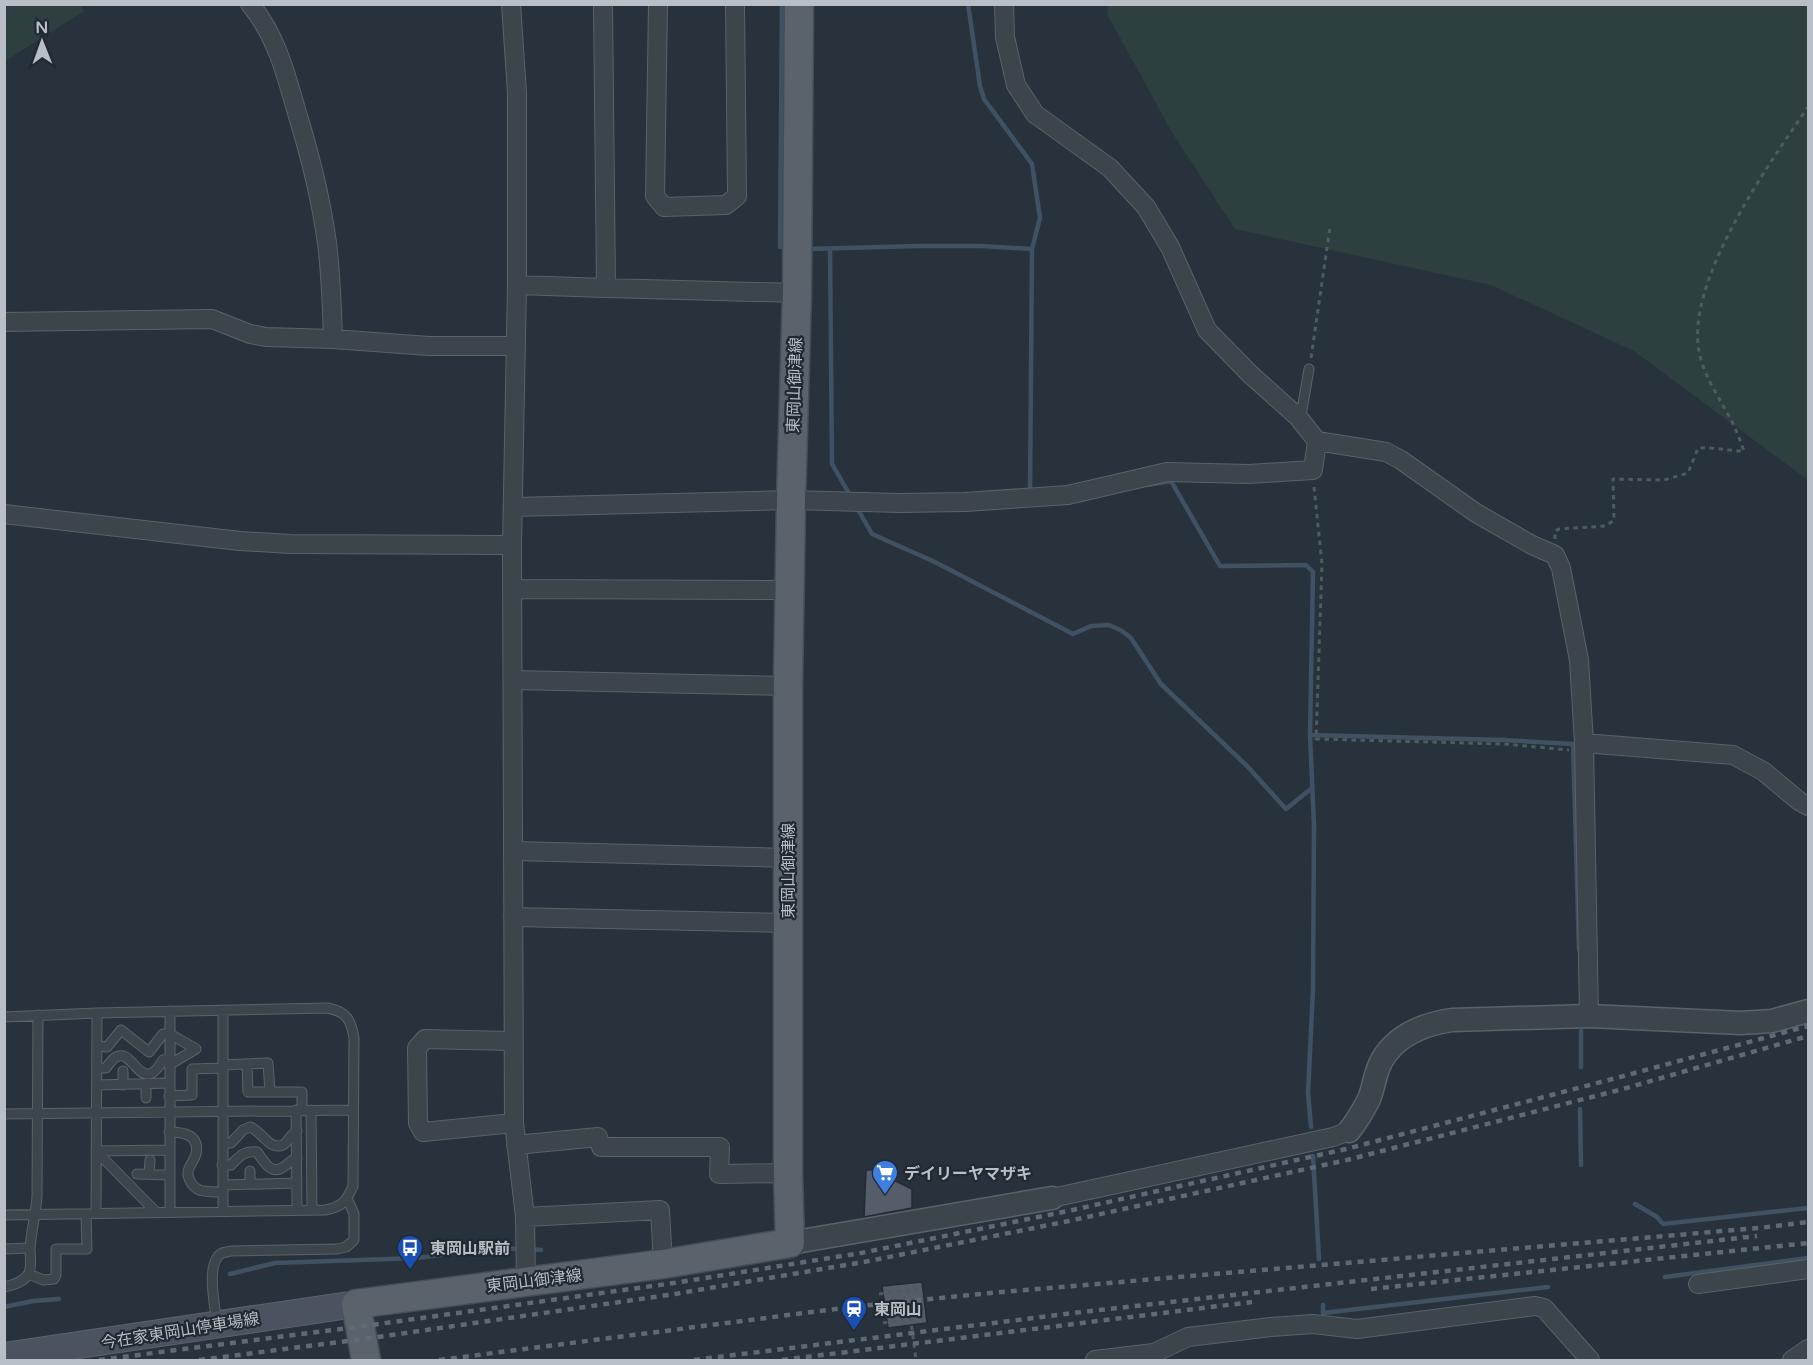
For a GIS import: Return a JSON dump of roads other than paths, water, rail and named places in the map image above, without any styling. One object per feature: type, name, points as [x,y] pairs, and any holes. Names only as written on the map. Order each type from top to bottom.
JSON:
[{"type":"main road","name":"東岡山御津線","points":[[356,1304],[663,1264],[790,1243],[788,686],[797,294],[800,4]]},
{"type":"main road","name":"今在家東岡山停車場線","points":[[4,1356],[356,1304]]},
{"type":"main road","points":[[356,1304],[366,1360]]},
{"type":"street","points":[[250,4],[262,19],[283,63],[308,148],[327,241],[333,339]]},
{"type":"street","points":[[511,4],[517,93],[517,285],[512,545],[513,1041],[514,1123],[525,1217],[526,1281]]},
{"type":"street","points":[[603,4],[606,288]]},
{"type":"street","points":[[658,4],[655,196],[664,207],[726,206],[737,196],[735,4]]},
{"type":"street","points":[[1004,4],[1005,37],[1016,85],[1035,114],[1110,168],[1146,207],[1170,247],[1207,330],[1250,374],[1298,417],[1317,441],[1386,453],[1401,460],[1476,513],[1532,545],[1555,555],[1561,568],[1579,660],[1584,747],[1589,1016]]},
{"type":"street","points":[[517,285],[797,294]]},
{"type":"street","points":[[4,322],[212,319],[250,334],[266,337],[429,346],[516,346]]},
{"type":"street","points":[[514,507],[791,500],[910,503],[1033,499],[1068,495],[1167,472],[1249,474],[1313,470],[1317,441]]},
{"type":"street","points":[[4,514],[250,542],[323,545],[512,545]]},
{"type":"street","points":[[513,589],[789,590]]},
{"type":"street","points":[[514,680],[788,686]]},
{"type":"street","points":[[1584,747],[1733,755],[1763,771],[1809,806]]},
{"type":"street","points":[[514,851],[789,858]]},
{"type":"street","points":[[513,917],[788,923]]},
{"type":"street","points":[[790,1243],[1052,1198],[1333,1137],[1348,1131],[1357,1121],[1369,1099],[1382,1060],[1398,1041],[1422,1026],[1433,1023],[1452,1020],[1589,1016],[1741,1023],[1772,1022],[1809,1011]]},
{"type":"street","points":[[513,1041],[425,1039],[417,1048],[418,1123],[423,1132],[514,1123]]},
{"type":"street","points":[[516,1145],[598,1137],[601,1147],[720,1147],[719,1174],[788,1173]]},
{"type":"street","points":[[525,1217],[660,1210],[663,1264]]},
{"type":"street","points":[[1698,1284],[1809,1269]]},
{"type":"street","points":[[1095,1360],[1154,1353],[1188,1337],[1313,1324],[1357,1329],[1535,1306],[1544,1308],[1590,1360]]},
{"type":"street","points":[[1792,1360],[1809,1349]]},
{"type":"lane","points":[[1298,417],[1302,410],[1310,369]]},
{"type":"lane","points":[[4,1017],[328,1008],[339,1010],[347,1017],[352,1025],[354,1038],[353,1186],[347,1198],[338,1208],[4,1215]]},
{"type":"lane","points":[[223,1010],[223,1211]]},
{"type":"lane","points":[[170,1011],[170,1212]]},
{"type":"lane","points":[[28,1274],[49,1281],[54,1279],[56,1250],[87,1250],[96,1151],[97,1013]]},
{"type":"lane","points":[[4,1287],[15,1285],[28,1274],[31,1265],[30,1248],[36,1214],[38,1015]]},
{"type":"lane","points":[[97,1046],[107,1047],[121,1030],[149,1052],[163,1034],[170,1034],[196,1049],[169,1062],[163,1060],[153,1073],[140,1072],[128,1057],[122,1055],[116,1057],[106,1068],[98,1068]]},
{"type":"lane","points":[[169,1096],[192,1095],[192,1069],[268,1063],[270,1092]]},
{"type":"lane","points":[[247,1064],[249,1092],[302,1092],[312,1210]]},
{"type":"lane","points":[[123,1071],[123,1084]]},
{"type":"lane","points":[[97,1085],[169,1083]]},
{"type":"lane","points":[[146,1084],[147,1098]]},
{"type":"lane","points":[[297,1210],[297,1131],[303,1110]]},
{"type":"lane","points":[[4,1114],[353,1110]]},
{"type":"lane","points":[[223,1143],[231,1143],[243,1130],[250,1127],[261,1134],[272,1146],[282,1145],[287,1142],[290,1135],[297,1131]]},
{"type":"lane","points":[[169,1132],[189,1134],[195,1141],[196,1153],[188,1174],[193,1186],[203,1191],[250,1184],[297,1184]]},
{"type":"lane","points":[[96,1151],[169,1150]]},
{"type":"lane","points":[[96,1151],[157,1213]]},
{"type":"lane","points":[[222,1165],[231,1165],[242,1153],[249,1151],[257,1152],[266,1165],[275,1170],[282,1168],[289,1160],[297,1158]]},
{"type":"lane","points":[[149,1174],[150,1160]]},
{"type":"lane","points":[[250,1171],[250,1184]]},
{"type":"lane","points":[[137,1174],[169,1175]]},
{"type":"lane","points":[[217,1325],[212,1277],[215,1260],[221,1253],[337,1249],[346,1246],[354,1240],[354,1214],[347,1198]]},
{"type":"lane","points":[[4,1249],[30,1248]]},
{"type":"waterway","points":[[782,4],[780,247],[783,247]]},
{"type":"waterway","points":[[968,4],[984,99],[1032,164],[1040,218],[1032,249],[1030,493]]},
{"type":"waterway","points":[[808,249],[919,246],[1032,249]]},
{"type":"waterway","points":[[830,249],[832,464],[851,497]]},
{"type":"waterway","points":[[1148,485],[1171,481],[1220,566],[1306,565],[1313,572],[1310,735],[1314,825],[1313,990],[1308,1093],[1311,1127]]},
{"type":"waterway","points":[[856,506],[872,534],[935,562],[1073,634],[1091,626],[1109,625],[1122,631],[1131,638],[1161,684],[1248,767],[1286,809],[1312,788]]},
{"type":"waterway","points":[[1310,735],[1573,744],[1579,949]]},
{"type":"waterway","points":[[1581,1031],[1581,1067]]},
{"type":"waterway","points":[[1580,1109],[1581,1165]]},
{"type":"waterway","points":[[1313,1156],[1319,1259]]},
{"type":"waterway","points":[[1635,1204],[1657,1217],[1663,1224],[1808,1208]]},
{"type":"waterway","points":[[230,1274],[275,1263],[417,1258],[493,1248],[520,1249]]},
{"type":"waterway","points":[[528,1249],[541,1250]]},
{"type":"waterway","points":[[1665,1277],[1808,1258]]},
{"type":"waterway","points":[[1323,1305],[1323,1313],[1548,1287]]},
{"type":"waterway","points":[[4,1307],[59,1299]]},
{"type":"railway","points":[[99,1360],[674,1283],[861,1253],[1068,1211],[1346,1149],[1808,1026]]},
{"type":"railway","points":[[199,1360],[371,1338],[675,1294],[864,1262],[1069,1221],[1347,1160],[1623,1089],[1808,1036]]},
{"type":"railway","points":[[439,1360],[851,1307],[1808,1222]]},
{"type":"railway","points":[[694,1360],[1082,1312],[1757,1236]]},
{"type":"railway","points":[[1371,1289],[1808,1243]]},
{"type":"railway","points":[[782,1360],[1252,1302]]},
{"type":"place","name":"デイリーヤマザキ","points":[[885,1196]]},
{"type":"place","name":"東岡山駅前","points":[[410,1271]]},
{"type":"place","name":"東岡山","points":[[854,1332]]}]
